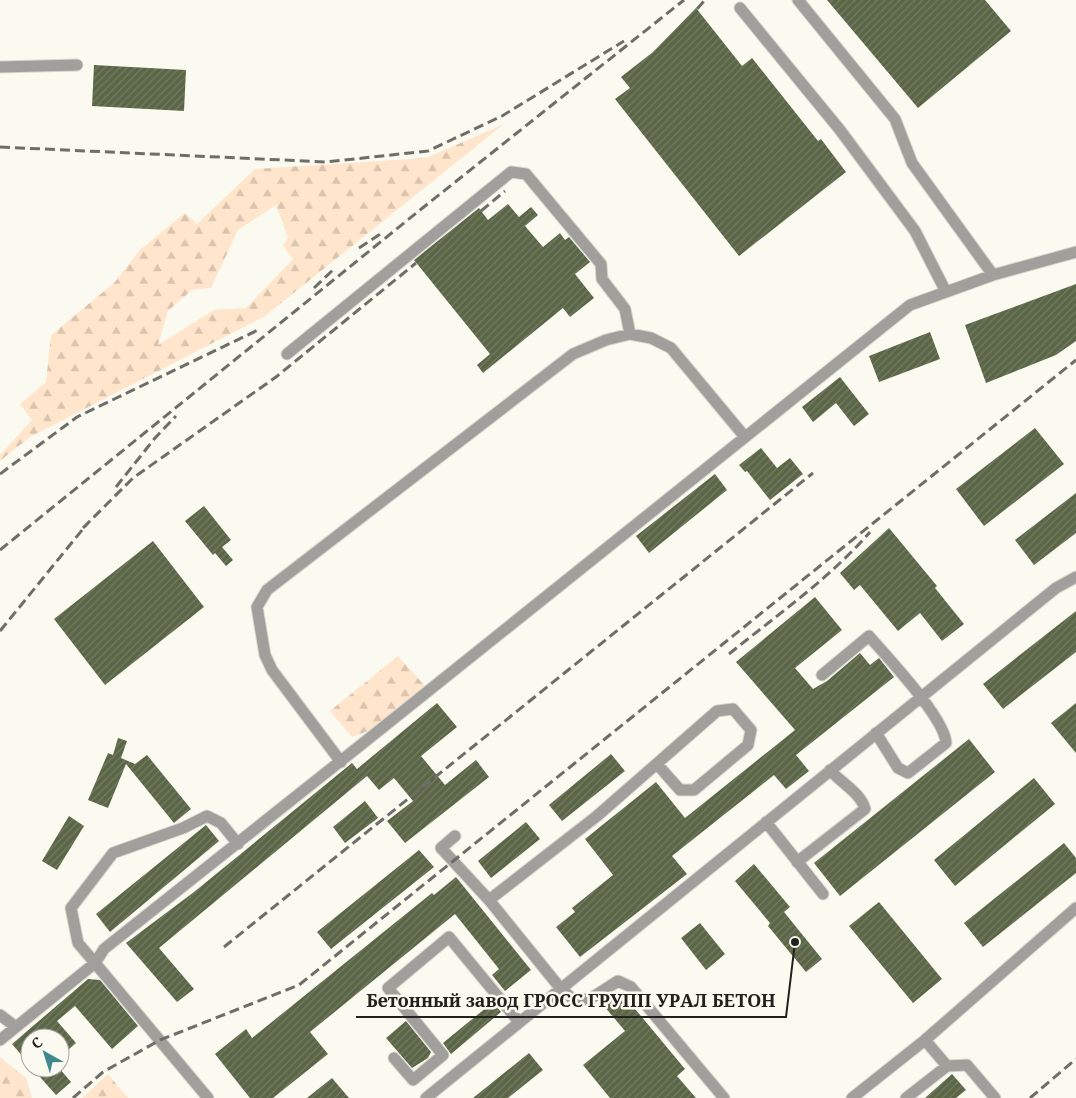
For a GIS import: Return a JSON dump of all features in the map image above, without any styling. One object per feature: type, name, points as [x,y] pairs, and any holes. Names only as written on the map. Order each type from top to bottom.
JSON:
[{"type":"lane","points":[[798,0],[895,119],[912,163],[993,275]]},
{"type":"lane","points":[[740,8],[840,130],[915,231],[945,290]]},
{"type":"lane","points":[[0,66],[77,66]]},
{"type":"lane","points":[[288,354],[511,172],[526,174],[601,264],[602,279],[625,309],[630,334]]},
{"type":"lane","points":[[0,1040],[95,963],[104,949],[341,762],[910,305],[945,290],[1076,252]]},
{"type":"lane","points":[[341,762],[272,670],[265,655],[257,606],[267,590],[573,354],[606,340],[630,334],[652,338],[671,348],[745,437]]},
{"type":"lane","points":[[426,1098],[920,697],[1056,588],[1076,577]]},
{"type":"lane","points":[[822,675],[869,636],[920,697],[946,734],[946,742],[908,774],[898,768],[876,733]]},
{"type":"lane","points":[[489,900],[597,816],[717,711],[733,709],[751,730],[748,745],[694,790],[680,790],[657,764]]},
{"type":"lane","points":[[797,862],[865,809],[862,800],[839,781],[830,770]]},
{"type":"lane","points":[[208,1098],[78,943],[71,908],[113,853],[183,828],[207,816],[221,823],[238,844]]},
{"type":"lane","points":[[766,822],[823,894]]},
{"type":"lane","points":[[455,836],[441,848],[489,900],[561,989],[574,1000],[590,999],[618,981],[631,987],[724,1098]]},
{"type":"lane","points":[[852,1098],[925,1040],[1076,908]]},
{"type":"lane","points":[[394,1058],[412,1080],[442,1055],[388,988],[449,937],[519,1022]]},
{"type":"lane","points":[[0,1015],[16,1027]]},
{"type":"lane","points":[[925,1040],[947,1066]]},
{"type":"lane","points":[[906,1098],[947,1066],[967,1065],[995,1098]]},
{"type":"green space","points":[[504,124],[265,316],[30,437],[0,461],[0,455],[32,420],[20,404],[46,382],[51,335],[114,283],[140,250],[185,213],[197,224],[255,169],[426,158]],"holes":[[[276,205],[288,237],[283,246],[293,259],[246,308],[214,310],[158,345],[168,311],[192,290],[211,288],[238,230]]]},
{"type":"green space","points":[[398,656],[426,687],[368,731],[352,737],[330,711]]},
{"type":"green space","points":[[0,1057],[20,1073],[20,1078],[26,1078],[32,1098],[0,1098]]},
{"type":"green space","points":[[108,1074],[128,1098],[82,1098]]},
{"type":"building","points":[[827,0],[985,0],[1011,31],[918,108]]},
{"type":"building","points":[[696,8],[742,66],[752,58],[818,141],[821,139],[846,172],[739,256],[615,99],[630,88],[621,77],[653,52]]},
{"type":"building","points":[[94,65],[186,70],[184,111],[92,106]]},
{"type":"building","points":[[508,204],[519,217],[531,207],[538,215],[525,226],[543,247],[560,233],[565,240],[569,237],[590,262],[575,274],[594,298],[570,317],[563,308],[483,373],[477,365],[490,354],[414,260],[479,208],[488,220]]},
{"type":"building","points":[[1076,284],[1076,341],[1056,355],[986,383],[965,325]]},
{"type":"building","points":[[930,332],[940,359],[879,382],[869,356]]},
{"type":"building","points":[[840,377],[869,414],[854,426],[836,403],[813,422],[802,407]]},
{"type":"building","points":[[1035,428],[1064,464],[984,526],[956,489]]},
{"type":"building","points":[[761,448],[777,468],[790,458],[803,474],[770,500],[747,471],[745,472],[739,465]]},
{"type":"building","points":[[715,474],[727,490],[649,553],[636,536]]},
{"type":"building","points":[[1076,493],[1076,533],[1034,565],[1015,540]]},
{"type":"building","points":[[204,506],[231,540],[222,547],[233,560],[226,566],[215,553],[213,555],[185,521]]},
{"type":"building","points":[[889,528],[937,586],[935,588],[964,624],[942,641],[920,613],[898,631],[860,585],[854,590],[840,573]]},
{"type":"building","points":[[153,541],[204,607],[105,685],[54,619]]},
{"type":"building","points":[[815,597],[842,630],[795,668],[813,689],[827,681],[860,653],[870,665],[879,658],[894,677],[796,755],[809,771],[786,789],[774,775],[672,856],[687,874],[580,957],[556,927],[575,912],[572,908],[613,875],[585,839],[656,782],[685,818],[795,730],[736,662]]},
{"type":"building","points":[[1076,611],[1076,652],[1003,709],[983,684]]},
{"type":"building","points":[[437,703],[457,727],[421,756],[445,785],[476,760],[489,777],[405,843],[387,821],[413,801],[394,778],[379,790],[367,776],[159,948],[194,989],[177,1002],[126,943],[194,892],[352,763],[357,769]]},
{"type":"building","points":[[1076,703],[1076,753],[1051,723]]},
{"type":"building","points":[[118,738],[127,741],[121,758],[135,764],[147,755],[191,809],[174,823],[126,764],[108,808],[88,800],[108,753],[113,755]]},
{"type":"building","points":[[969,739],[995,772],[840,896],[814,863]]},
{"type":"building","points":[[611,754],[625,771],[562,821],[549,805]]},
{"type":"building","points":[[1034,778],[1055,804],[955,886],[934,860]]},
{"type":"building","points":[[365,801],[378,818],[345,843],[333,827]]},
{"type":"building","points":[[69,816],[84,826],[57,870],[42,861]]},
{"type":"building","points":[[526,822],[540,839],[491,878],[478,861]]},
{"type":"building","points":[[206,825],[219,841],[110,932],[96,914]]},
{"type":"building","points":[[1064,843],[1076,858],[1076,873],[983,947],[964,923]]},
{"type":"building","points":[[419,850],[434,867],[331,949],[317,932]]},
{"type":"building","points":[[754,864],[790,907],[784,912],[822,959],[806,972],[768,926],[770,923],[735,881]]},
{"type":"building","points":[[456,877],[531,970],[505,991],[492,975],[499,969],[455,914],[310,1032],[328,1054],[273,1098],[250,1098],[215,1054],[246,1029],[252,1038],[432,893],[434,895]]},
{"type":"building","points":[[879,902],[942,979],[913,1003],[849,926]]},
{"type":"building","points":[[700,923],[725,954],[706,970],[681,938]]},
{"type":"building","points":[[88,979],[100,980],[138,1026],[112,1049],[75,1006],[57,1021],[63,1028],[31,1028]]},
{"type":"building","points":[[621,992],[685,1069],[677,1076],[696,1098],[610,1098],[583,1065],[625,1031],[604,1006]]},
{"type":"building","points":[[493,1002],[501,1012],[451,1054],[443,1043]]},
{"type":"building","points":[[406,1021],[431,1052],[428,1058],[412,1068],[386,1038]]},
{"type":"building","points":[[70,1036],[76,1043],[70,1048]]},
{"type":"building","points":[[20,1037],[20,1053],[12,1044]]},
{"type":"building","points":[[529,1053],[543,1070],[508,1098],[473,1098]]},
{"type":"building","points":[[952,1074],[966,1090],[956,1098],[925,1098]]},
{"type":"building","points":[[41,1078],[68,1078],[71,1082],[56,1095]]},
{"type":"building","points":[[332,1078],[349,1098],[307,1098]]},
{"type":"railway","points":[[0,550],[420,210],[684,0]]},
{"type":"railway","points":[[697,9],[705,0]]},
{"type":"railway","points":[[0,147],[326,162],[428,151],[502,116],[624,41]]},
{"type":"railway","points":[[481,211],[505,191]]},
{"type":"railway","points":[[359,248],[382,233]]},
{"type":"railway","points":[[83,528],[133,478],[276,377],[416,263]]},
{"type":"railway","points":[[314,288],[334,269]]},
{"type":"railway","points":[[0,474],[77,417],[258,330]]},
{"type":"railway","points":[[73,1098],[103,1072],[160,1040],[299,985],[1076,360]]},
{"type":"railway","points":[[116,487],[155,438],[176,416]]},
{"type":"railway","points":[[224,947],[813,473]]},
{"type":"railway","points":[[0,631],[87,524]]},
{"type":"railway","points":[[729,654],[820,581],[870,532]]},
{"type":"railway","points":[[1030,1098],[1076,1059]]},
{"type":"place","name":"Бетонный завод ГРОСС ГРУПП УРАЛ БЕТОН","points":[[795,942]]}]
